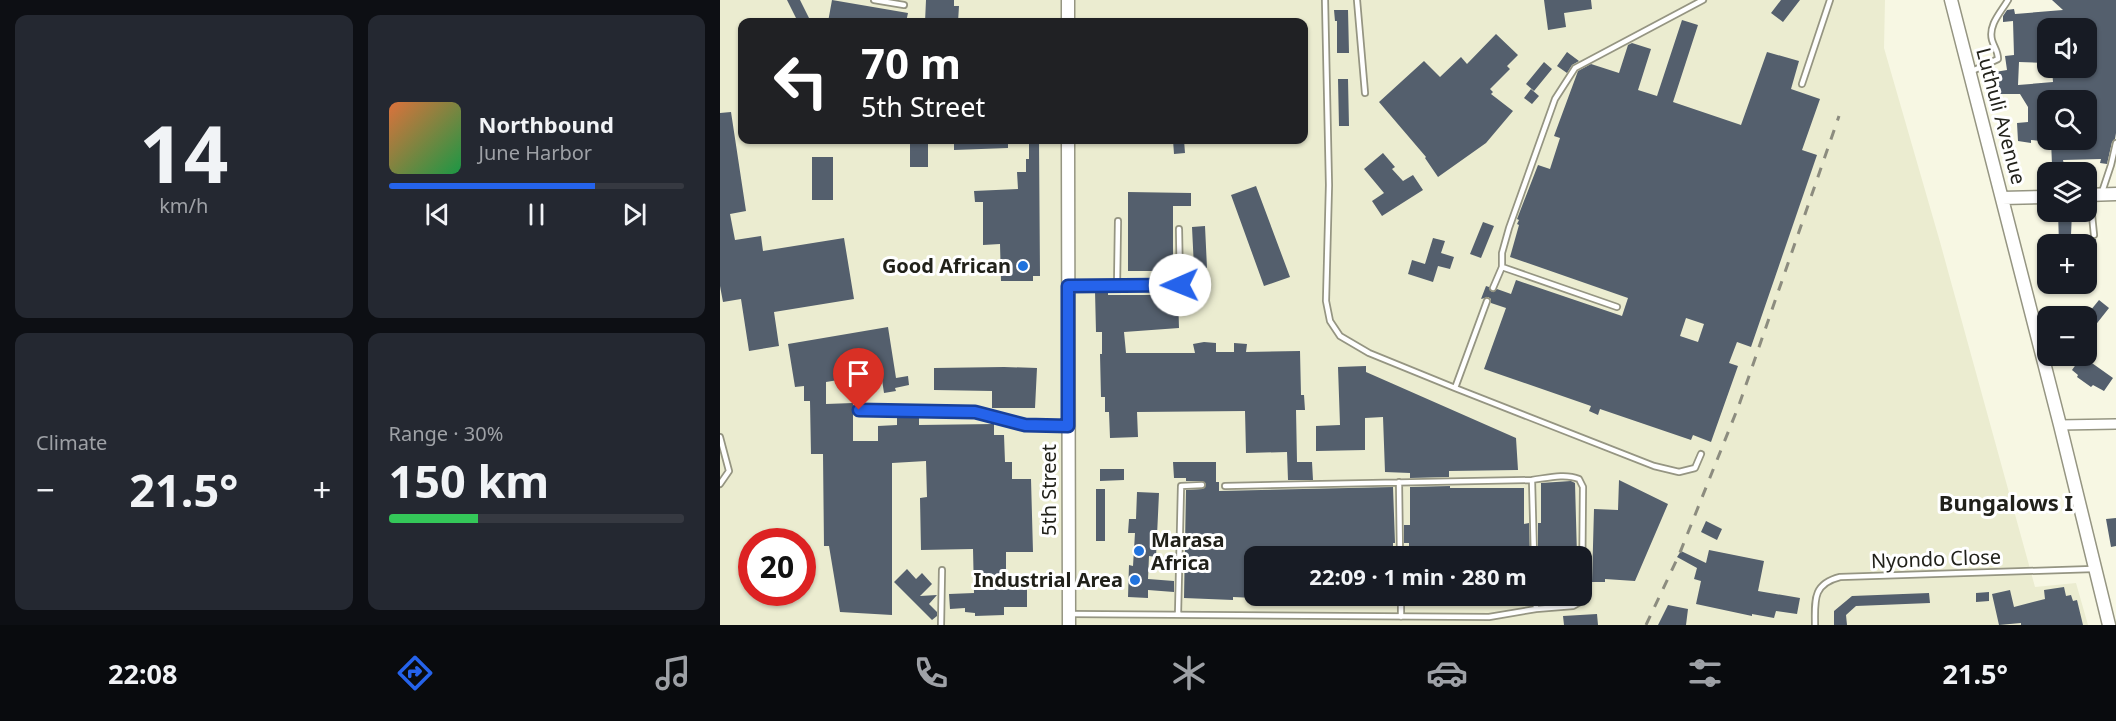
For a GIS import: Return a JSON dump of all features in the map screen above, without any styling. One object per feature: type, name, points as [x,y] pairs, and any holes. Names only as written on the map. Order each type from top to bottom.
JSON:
[{"type":"street","points":[[1068,0],[1068,18]]},
{"type":"street","name":"Luthuli Avenue","points":[[1951,0],[2109,625]]},
{"type":"street","name":"5th Street","points":[[1068,144],[1069,619]]},
{"type":"street","points":[[2097,195],[2116,194]]},
{"type":"street","points":[[2002,198],[2037,197]]},
{"type":"street","points":[[2060,425],[2116,424]]},
{"type":"lane","points":[[874,0],[904,5]]},
{"type":"lane","points":[[1325,0],[1329,185],[1326,301],[1330,321],[1341,336],[1369,353],[1654,466],[1679,472],[1695,468],[1701,454]]},
{"type":"lane","points":[[1358,0],[1365,93]]},
{"type":"lane","points":[[1493,288],[1502,267],[1502,253],[1509,228],[1556,99],[1575,68],[1703,0]]},
{"type":"lane","points":[[1802,84],[1830,0]]},
{"type":"lane","points":[[1970,72],[1998,59],[1991,29],[2008,0]]},
{"type":"lane","points":[[2097,188],[2111,165],[2116,143]]},
{"type":"lane","points":[[1117,286],[1118,221]]},
{"type":"lane","points":[[1068,286],[1180,285],[1179,229]]},
{"type":"lane","points":[[1502,267],[1617,307]]},
{"type":"lane","points":[[1455,388],[1487,302]]},
{"type":"lane","points":[[859,410],[975,412],[1025,425],[1068,426]]},
{"type":"lane","points":[[720,437],[729,471],[720,484]]},
{"type":"lane","points":[[1069,619],[1178,615],[1480,617],[1573,606],[1580,602],[1582,595],[1583,487],[1579,479],[1573,476],[1532,480],[1225,486]]},
{"type":"lane","points":[[1532,480],[1534,546]]},
{"type":"lane","points":[[1399,482],[1400,546]]},
{"type":"lane","points":[[1178,615],[1181,486],[1202,486]]},
{"type":"lane","name":"Nyondo Close","points":[[1815,625],[1815,598],[1819,589],[1824,583],[1840,577],[2095,569]]},
{"type":"lane","points":[[941,625],[942,570]]},
{"type":"lane","points":[[1401,606],[1401,617]]},
{"type":"lane","points":[[1480,617],[1481,625]]},
{"type":"shaded area","points":[[720,0],[1885,0],[1884,48],[2035,587],[2076,583],[2088,625],[720,625]]},
{"type":"building","points":[[787,0],[800,0],[809,18],[796,18]]},
{"type":"building","points":[[832,0],[908,13],[907,18],[829,18]]},
{"type":"building","points":[[926,0],[954,0],[954,6],[959,6],[958,18],[925,18]]},
{"type":"building","points":[[1544,0],[1591,0],[1592,9],[1564,13],[1566,27],[1548,30]]},
{"type":"building","points":[[1781,0],[1800,0],[1783,22],[1771,13]]},
{"type":"building","points":[[2052,0],[2116,0],[2116,133],[2107,164],[2100,163],[2101,159],[2052,162],[2051,150],[2097,150],[2097,90],[2037,90],[2037,141],[2031,140],[2031,143],[2018,141],[2017,123],[2028,122],[2028,107],[2020,94],[1995,94],[1995,72],[2007,70],[2005,56],[2014,55],[2013,21],[2003,22],[2003,16],[2007,10],[2014,9],[2015,14],[2063,10]]},
{"type":"building","points":[[1334,10],[1348,10],[1349,53],[1337,53],[1337,21],[1335,21]]},
{"type":"building","points":[[1682,20],[1698,25],[1673,102],[1741,125],[1767,52],[1799,61],[1791,89],[1820,99],[1802,150],[1817,155],[1751,347],[1737,342],[1729,363],[1738,366],[1711,442],[1693,435],[1691,440],[1600,409],[1598,415],[1589,411],[1591,406],[1484,369],[1506,308],[1491,303],[1488,297],[1481,299],[1486,286],[1492,292],[1497,289],[1511,294],[1516,280],[1622,316],[1628,298],[1510,257],[1519,225],[1517,219],[1538,165],[1550,169],[1560,138],[1554,136],[1578,71],[1591,64],[1619,73],[1628,45],[1632,43],[1651,49],[1638,90],[1657,96]],"holes":[[[1686,318],[1704,324],[1698,342],[1680,336]]]},
{"type":"building","points":[[1496,34],[1518,55],[1507,66],[1510,69],[1490,89],[1493,92],[1491,94],[1513,111],[1486,143],[1438,177],[1426,157],[1379,102],[1424,61],[1440,77],[1461,57],[1467,64]]},
{"type":"building","points":[[1567,52],[1579,61],[1572,65],[1567,73],[1557,66]]},
{"type":"building","points":[[1544,62],[1552,69],[1534,91],[1526,84]]},
{"type":"building","points":[[1338,79],[1348,79],[1349,126],[1339,126]]},
{"type":"building","points":[[1531,89],[1539,96],[1532,104],[1524,98]]},
{"type":"building","points":[[731,112],[746,211],[730,214],[735,240],[761,236],[763,251],[844,238],[854,299],[774,312],[779,346],[749,351],[741,299],[723,302],[720,286],[720,113]]},
{"type":"building","points":[[910,144],[928,144],[928,167],[910,167]]},
{"type":"building","points":[[954,144],[1008,144],[1008,148],[954,150]]},
{"type":"building","points":[[1029,144],[1039,144],[1040,276],[1033,276],[1033,281],[1001,281],[1000,244],[983,245],[983,202],[975,202],[974,191],[1018,189],[1017,172],[1026,172],[1026,159],[1029,159]]},
{"type":"building","points":[[1173,144],[1184,144],[1185,153],[1174,154]]},
{"type":"building","points":[[1383,153],[1395,167],[1392,169],[1403,181],[1413,175],[1423,190],[1382,216],[1372,201],[1384,193],[1364,169]]},
{"type":"building","points":[[812,157],[833,157],[833,200],[812,200]]},
{"type":"building","points":[[1256,186],[1290,277],[1264,286],[1231,195]]},
{"type":"building","points":[[1128,192],[1191,193],[1191,206],[1173,206],[1173,271],[1128,271]]},
{"type":"building","points":[[1483,222],[1494,226],[1481,258],[1470,254]]},
{"type":"building","points":[[2058,222],[2072,222],[2071,234],[2059,234]]},
{"type":"building","points":[[1205,226],[1207,268],[1194,268],[1192,227]]},
{"type":"building","points":[[1433,238],[1445,241],[1441,253],[1454,257],[1450,269],[1438,266],[1433,282],[1408,274],[1412,260],[1425,264]]},
{"type":"building","points":[[1108,290],[1108,295],[1178,295],[1179,328],[1124,332],[1126,353],[1195,353],[1193,344],[1204,342],[1216,343],[1216,352],[1234,352],[1234,343],[1247,344],[1246,352],[1300,351],[1301,395],[1304,395],[1305,410],[1296,410],[1297,462],[1312,462],[1313,480],[1288,480],[1287,452],[1246,453],[1245,411],[1137,412],[1138,437],[1110,438],[1109,412],[1105,412],[1105,397],[1101,397],[1102,332],[1096,332],[1095,291]]},
{"type":"building","points":[[2099,300],[2109,308],[2097,323],[2097,306],[2094,306]]},
{"type":"building","points":[[888,327],[896,378],[908,376],[909,385],[884,393],[881,373],[826,382],[826,404],[853,403],[853,441],[878,441],[878,426],[897,425],[897,415],[919,416],[919,425],[994,424],[994,435],[1004,435],[1005,462],[1012,462],[1012,479],[1031,479],[1033,552],[1006,552],[1006,579],[1027,579],[1027,607],[1004,607],[1004,615],[975,616],[975,613],[965,612],[965,608],[950,609],[949,594],[974,593],[973,549],[921,550],[920,498],[927,497],[926,461],[892,463],[892,615],[840,612],[829,546],[824,546],[823,454],[811,454],[810,401],[804,401],[804,386],[795,387],[788,344]]},
{"type":"building","points":[[1366,366],[1366,372],[1516,438],[1518,470],[1449,471],[1449,477],[1410,478],[1410,473],[1385,472],[1383,417],[1365,418],[1365,450],[1316,451],[1316,426],[1340,425],[1338,367]]},
{"type":"building","points":[[2075,366],[2096,366],[2113,378],[2104,391],[2093,385],[2091,387],[2077,377],[2078,375],[2072,370]]},
{"type":"building","points":[[934,368],[1037,368],[1035,408],[992,408],[992,391],[934,390]]},
{"type":"building","points":[[1173,462],[1216,462],[1216,482],[1219,482],[1219,491],[1393,487],[1395,543],[1393,546],[1244,546],[1244,598],[1233,597],[1233,600],[1184,598],[1186,490],[1203,489],[1206,484],[1202,481],[1186,481],[1186,478],[1174,478]]},
{"type":"building","points":[[1100,469],[1124,469],[1124,480],[1100,481]]},
{"type":"building","points":[[1619,480],[1668,504],[1635,581],[1605,579],[1605,582],[1592,582],[1594,509],[1618,510]]},
{"type":"building","points":[[1571,481],[1575,483],[1577,546],[1538,546],[1538,523],[1541,523],[1541,483]]},
{"type":"building","points":[[1410,487],[1524,488],[1524,524],[1529,523],[1530,546],[1409,546],[1409,543],[1404,543],[1404,525],[1410,525]]},
{"type":"building","points":[[1096,489],[1105,489],[1105,541],[1096,541]]},
{"type":"building","points":[[1137,492],[1159,493],[1156,557],[1149,556],[1148,579],[1174,581],[1174,592],[1148,590],[1148,598],[1128,597],[1129,565],[1133,566],[1135,533],[1128,533],[1129,519],[1136,519]]},
{"type":"building","points":[[2116,518],[2116,546],[2111,547],[2106,519]]},
{"type":"building","points":[[1706,521],[1722,529],[1717,540],[1701,532]]},
{"type":"building","points":[[1709,550],[1764,561],[1758,591],[1800,598],[1797,614],[1776,611],[1774,618],[1752,614],[1752,616],[1696,604],[1701,581],[1694,579],[1697,568],[1677,557],[1681,551],[1706,563]]},
{"type":"building","points":[[907,569],[916,579],[922,573],[932,584],[920,596],[937,595],[929,604],[937,612],[937,616],[932,620],[894,582]]},
{"type":"building","points":[[2064,587],[2066,596],[2071,595],[2073,601],[2077,600],[2083,625],[2021,625],[2021,623],[1999,625],[1992,594],[2010,590],[2014,607],[2045,599],[2044,590]]},
{"type":"building","points":[[1989,592],[1989,601],[1976,602],[1976,593]]},
{"type":"building","points":[[1929,593],[1930,603],[1856,606],[1846,615],[1847,625],[1834,625],[1834,611],[1852,596]]},
{"type":"building","points":[[1668,605],[1688,609],[1686,625],[1658,625]]},
{"type":"building","points":[[1597,614],[1598,625],[1564,625],[1563,616]]},
{"type":"railway","points":[[1646,625],[1679,555],[1739,405],[1839,116]]},
{"type":"place","name":"Good African","points":[[1023,266]]},
{"type":"place","name":"Marasa Africa","points":[[1139,551]]},
{"type":"place","name":"Industrial Area","points":[[1135,580]]},
{"type":"district","name":"Bungalows I","points":[[2006,503]]},
{"type":"route","points":[[859,410],[975,412],[1025,425],[1068,426],[1068,286],[1180,285]]}]
